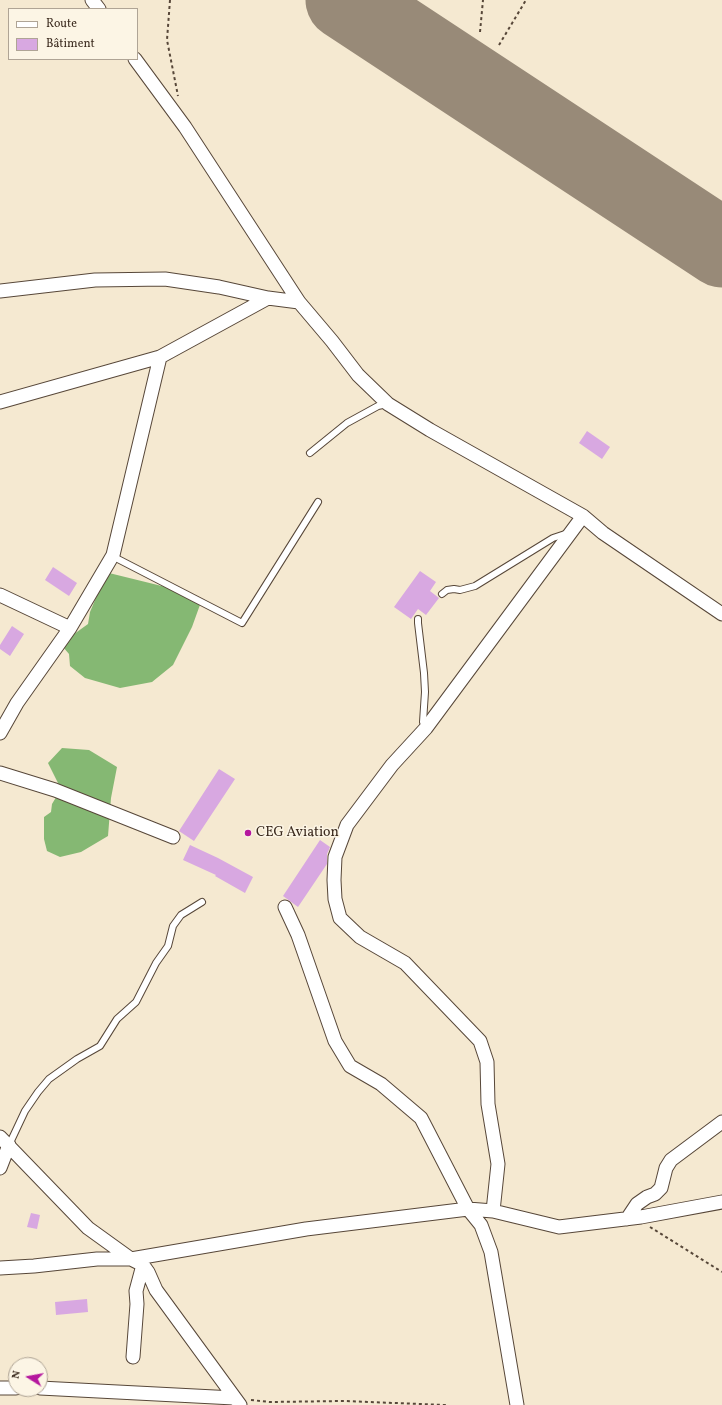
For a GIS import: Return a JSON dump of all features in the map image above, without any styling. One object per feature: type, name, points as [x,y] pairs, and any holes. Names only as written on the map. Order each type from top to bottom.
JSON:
[{"type":"street","points":[[92,0],[98,8]]},
{"type":"street","points":[[136,60],[185,127],[299,302],[358,375],[388,404],[437,434],[583,516],[603,533],[722,614]]},
{"type":"street","points":[[0,292],[95,280],[165,279],[211,286],[268,298],[299,302]]},
{"type":"street","points":[[0,402],[160,357],[268,298]]},
{"type":"street","points":[[0,733],[17,704],[70,628],[112,556],[160,357]]},
{"type":"street","points":[[493,1211],[498,1164],[488,1104],[487,1062],[480,1041],[405,963],[360,937],[340,918],[334,899],[335,858],[347,825],[392,765],[426,728],[583,516]]},
{"type":"street","points":[[0,595],[70,628]]},
{"type":"street","points":[[0,773],[55,790],[173,837]]},
{"type":"street","points":[[285,907],[298,935],[334,1041],[350,1066],[381,1084],[421,1118],[468,1209],[481,1225],[491,1252],[517,1405]]},
{"type":"street","points":[[627,1219],[637,1204],[647,1197],[655,1194],[661,1188],[666,1168],[671,1160],[722,1122]]},
{"type":"street","points":[[0,1168],[4,1141]]},
{"type":"street","points":[[4,1141],[88,1228],[131,1259],[143,1265],[148,1272],[156,1290],[237,1402]]},
{"type":"street","points":[[0,1268],[97,1259],[131,1259],[306,1229],[468,1209],[493,1211],[559,1227],[641,1217],[722,1202]]},
{"type":"street","points":[[133,1357],[137,1304],[136,1291],[143,1265]]},
{"type":"street","points":[[48,1389],[237,1402]]},
{"type":"lane","points":[[310,453],[347,423],[378,406],[388,404]]},
{"type":"lane","points":[[112,556],[242,623],[318,502]]},
{"type":"lane","points":[[442,594],[447,590],[460,590],[474,586],[553,538],[572,532]]},
{"type":"lane","points":[[418,619],[425,692],[423,722],[426,728]]},
{"type":"lane","points":[[4,1141],[49,1078],[77,1058],[100,1046],[117,1020],[136,1002],[156,963],[168,946],[173,926],[181,915],[202,902]]},
{"type":"path","points":[[170,0],[167,40],[178,97]]},
{"type":"path","points":[[480,32],[483,0]]},
{"type":"path","points":[[499,45],[526,0]]},
{"type":"path","points":[[641,1217],[652,1229],[722,1272]]},
{"type":"path","points":[[237,1402],[344,1401],[446,1405]]},
{"type":"green space","points":[[109,573],[178,590],[201,602],[192,627],[173,665],[152,682],[120,688],[85,678],[70,666],[69,654],[63,647],[63,642],[88,624],[90,612]]},
{"type":"green space","points":[[62,748],[89,750],[117,767],[111,798],[108,836],[81,852],[60,857],[47,851],[44,839],[44,817],[51,812],[52,804],[61,789],[48,763]]},
{"type":"building","points":[[587,431],[610,447],[602,459],[579,443]]},
{"type":"building","points":[[53,567],[77,583],[69,596],[45,580]]},
{"type":"building","points":[[420,571],[436,582],[430,591],[439,598],[426,615],[418,609],[411,619],[394,607]]},
{"type":"building","points":[[12,626],[24,634],[10,656],[0,649],[0,645]]},
{"type":"building","points":[[219,769],[235,779],[194,841],[179,831]]},
{"type":"building","points":[[320,840],[330,847],[327,854],[327,864],[298,907],[283,896]]},
{"type":"building","points":[[190,845],[253,877],[245,893],[215,876],[216,875],[183,860]]},
{"type":"building","points":[[31,1213],[40,1215],[37,1229],[27,1227]]},
{"type":"building","points":[[87,1299],[88,1312],[56,1315],[55,1302]]},
{"type":"runway","points":[[345,0],[722,248]]},
{"type":"place","name":"CEG Aviation","points":[[248,833]]}]
